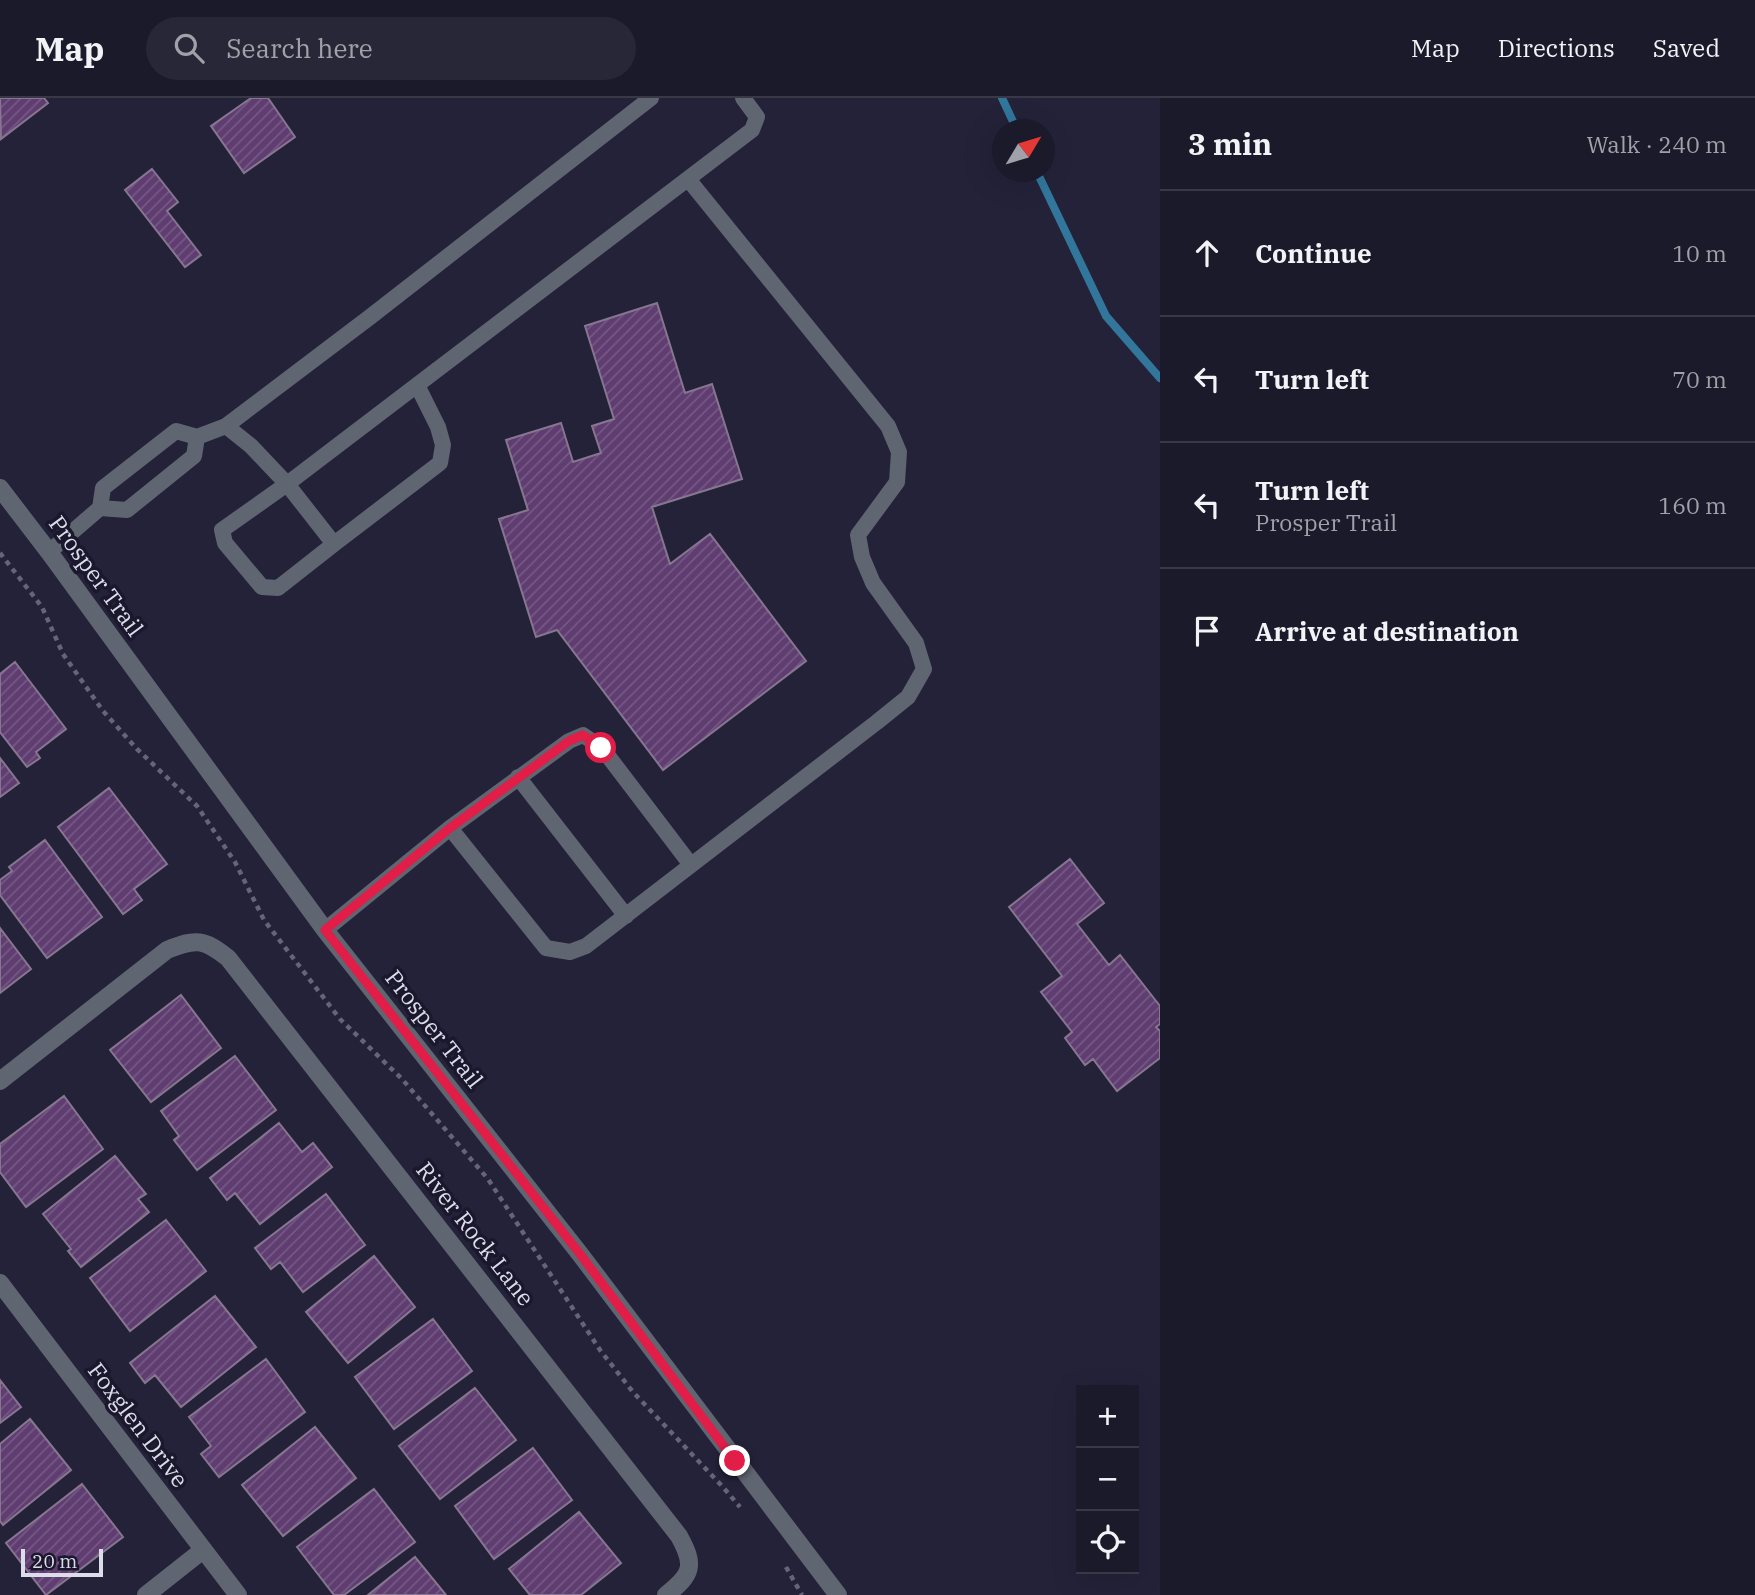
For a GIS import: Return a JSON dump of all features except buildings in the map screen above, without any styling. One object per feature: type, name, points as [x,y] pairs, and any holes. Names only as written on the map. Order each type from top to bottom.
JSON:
[{"type":"street","name":"Prosper Trail","points":[[0,488],[325,930],[580,1254],[838,1595]]},
{"type":"street","name":"River Rock Lane","points":[[0,1081],[167,950],[183,944],[201,942],[212,945],[228,958],[679,1536],[687,1550],[690,1564],[679,1585],[666,1595]]},
{"type":"street","name":"Foxglen Drive","points":[[0,1283],[238,1595]]},
{"type":"street","points":[[146,1595],[203,1550]]},
{"type":"lane","points":[[49,552],[100,508],[103,488],[176,430],[197,437],[226,426],[651,98]]},
{"type":"lane","points":[[417,386],[438,427],[443,445],[440,463],[278,588],[262,587],[225,543],[222,530],[417,386],[752,130],[757,117],[743,98]]},
{"type":"lane","points":[[450,828],[546,948],[570,953],[586,946],[626,916],[908,697],[924,669],[916,643],[873,583],[862,557],[858,535],[897,482],[899,452],[888,426],[688,179]]},
{"type":"lane","points":[[226,426],[251,446],[287,484],[334,544]]},
{"type":"lane","points":[[100,508],[127,510],[194,456],[197,437]]},
{"type":"lane","points":[[325,930],[450,828],[569,741],[583,735],[601,748],[691,865]]},
{"type":"lane","points":[[518,778],[626,916]]},
{"type":"path","points":[[0,553],[41,607],[63,654],[103,712],[137,749],[197,806],[235,862],[264,920],[340,1019],[402,1079],[488,1179],[600,1350],[633,1392],[740,1507]]},
{"type":"path","points":[[782,1561],[802,1595]]},
{"type":"waterway","points":[[1002,98],[1012,119]]},
{"type":"waterway","points":[[1042,182],[1106,316],[1160,378]]},
{"type":"route","points":[[601,748],[583,735],[569,741],[450,828],[325,930],[580,1254],[735,1461]]}]
